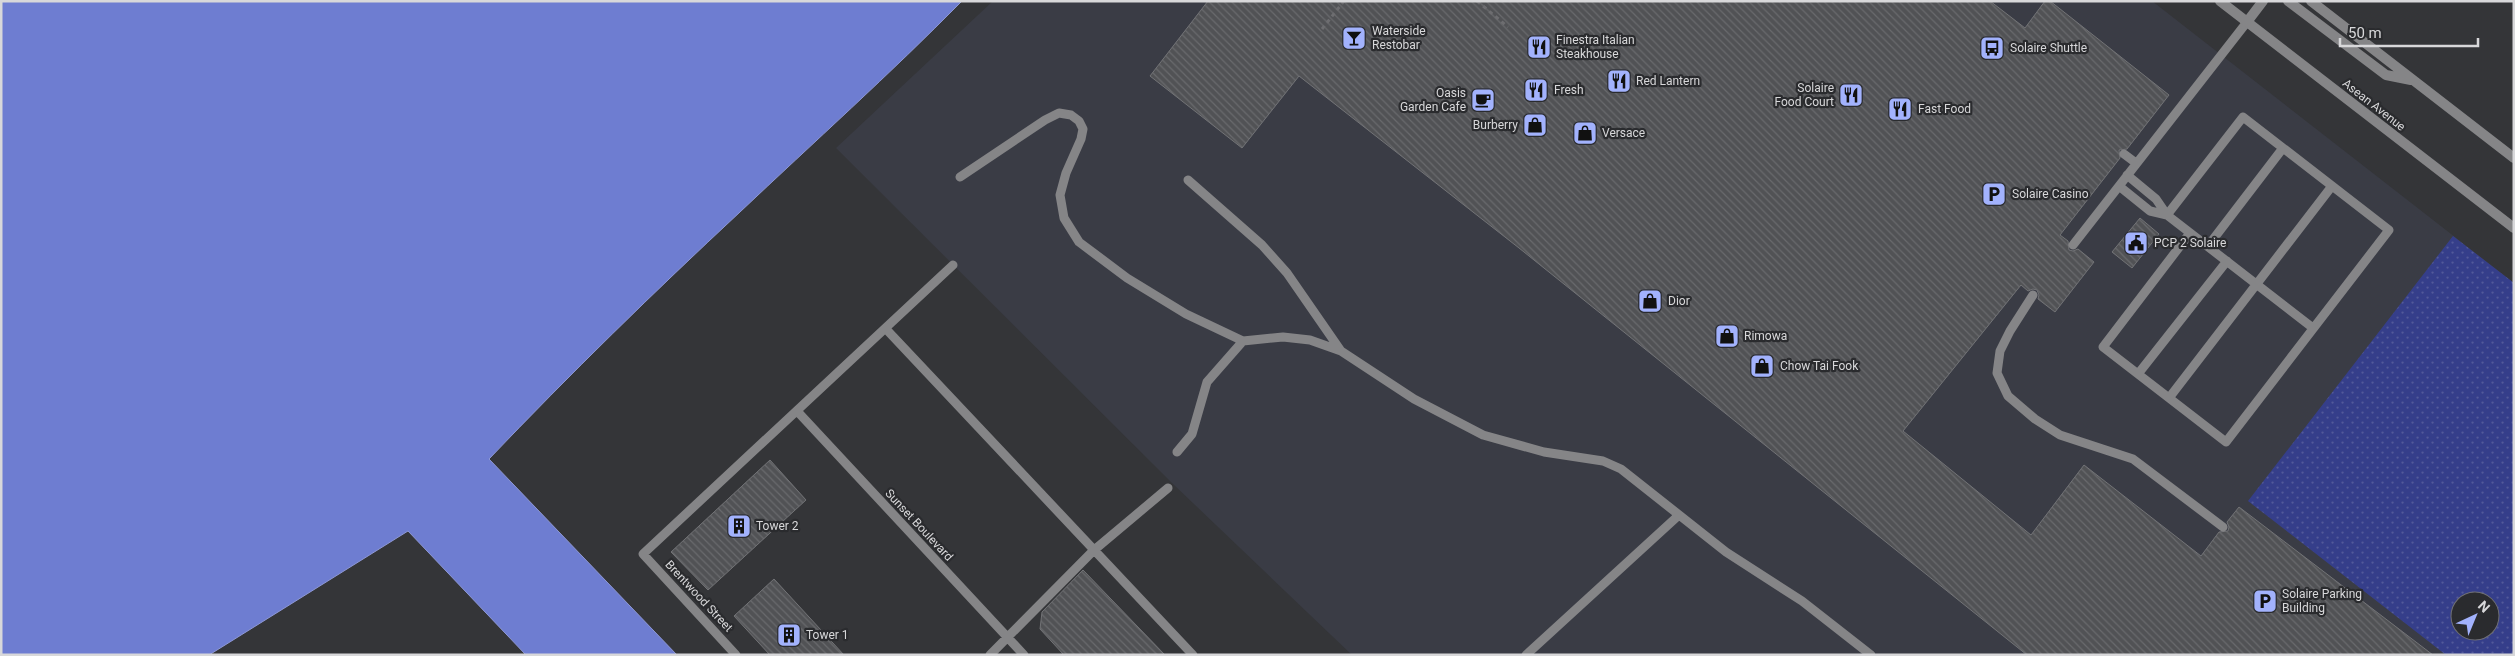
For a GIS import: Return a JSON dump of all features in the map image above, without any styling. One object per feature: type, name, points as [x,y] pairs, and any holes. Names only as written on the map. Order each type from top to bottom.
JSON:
[{"type":"street","name":"Asean Avenue","points":[[2220,1],[2514,228]]},
{"type":"street","points":[[2247,22],[2263,1]]},
{"type":"street","points":[[2288,1],[2386,75],[2415,80]]},
{"type":"street","points":[[2311,1],[2514,158]]},
{"type":"lane","points":[[2073,245],[2247,22]]},
{"type":"lane","points":[[960,177],[1045,120],[1059,113],[1070,115],[1079,121],[1083,129],[1082,139],[1066,173],[1060,195],[1064,218],[1079,242],[1127,278],[1186,314],[1243,341],[1283,337],[1310,340],[1341,351],[1414,399],[1483,435],[1544,452],[1603,462],[1621,469],[1726,552],[1802,601],[1871,655]]},
{"type":"lane","points":[[2167,215],[2242,117],[2389,230],[2226,442],[2103,347],[2190,233]]},
{"type":"lane","points":[[2208,246],[2283,148]]},
{"type":"lane","points":[[2124,154],[2136,163]]},
{"type":"lane","points":[[2127,175],[2156,199],[2167,215],[2313,328]]},
{"type":"lane","points":[[1188,180],[1262,244],[1287,273],[1341,351]]},
{"type":"lane","points":[[2119,186],[2150,211],[2167,215]]},
{"type":"lane","points":[[2169,398],[2332,186]]},
{"type":"lane","points":[[2138,374],[2227,261]]},
{"type":"lane","points":[[796,411],[953,265]]},
{"type":"lane","points":[[2033,295],[2010,330],[2000,351],[1997,373],[2008,396],[2035,419],[2060,435],[2133,459],[2223,527]]},
{"type":"lane","points":[[886,328],[1093,551],[1193,655]]},
{"type":"lane","points":[[1177,452],[1192,434],[1207,382],[1243,341]]},
{"type":"lane","name":"Brentwood Street","points":[[736,655],[644,554],[796,411]]},
{"type":"lane","name":"Sunset Boulevard","points":[[796,411],[1024,655]]},
{"type":"lane","points":[[990,655],[1093,551],[1168,488]]},
{"type":"lane","points":[[1526,655],[1679,515]]},
{"type":"path","points":[[1322,29],[1344,1]]},
{"type":"path","points":[[1477,1],[1508,28]]},
{"type":"shaded area","points":[[993,1],[2152,1],[2514,283],[2514,655],[1352,655],[1172,483],[836,148]]},
{"type":"shaded area","points":[[2453,236],[2514,283],[2514,655],[2446,655],[2248,501]]},
{"type":"water","points":[[1,1],[962,1],[880,81],[644,303],[489,459],[677,655],[526,655],[408,531],[209,655],[1,655]]},
{"type":"building","points":[[1208,1],[1990,1],[2025,28],[2045,1],[2050,1],[2169,95],[2127,149],[2119,150],[2120,158],[2060,235],[2068,241],[2069,250],[2078,249],[2094,262],[2055,312],[2038,299],[2037,290],[2028,291],[2021,285],[1903,431],[2031,535],[2084,465],[2201,556],[2219,532],[2228,531],[2227,522],[2239,507],[2433,655],[2027,655],[1519,248],[1299,76],[1242,148],[1150,76]]},
{"type":"building","name":"PCP 2 Solaire","points":[[2140,218],[2159,234],[2132,268],[2112,252]]},
{"type":"building","name":"Tower 2","points":[[770,460],[806,500],[708,590],[671,552]]},
{"type":"building","points":[[1083,570],[1165,655],[1064,655],[1040,629],[1042,612]]},
{"type":"building","name":"Tower 1","points":[[774,579],[844,655],[770,655],[734,616]]},
{"type":"place","name":"Waterside Restobar","points":[[1354,38]]},
{"type":"place","name":"Finestra Italian Steakhouse","points":[[1539,47]]},
{"type":"place","name":"Solaire Shuttle","points":[[1992,48]]},
{"type":"place","name":"Red Lantern","points":[[1619,81]]},
{"type":"place","name":"Fresh","points":[[1536,90]]},
{"type":"place","name":"Solaire Food Court","points":[[1851,95]]},
{"type":"place","name":"Oasis Garden Cafe","points":[[1483,100]]},
{"type":"place","name":"Fast Food","points":[[1900,109]]},
{"type":"place","name":"Burberry","points":[[1535,125]]},
{"type":"place","name":"Versace","points":[[1585,133]]},
{"type":"place","name":"Solaire Casino","points":[[1994,194]]},
{"type":"place","name":"PCP 2 Solaire","points":[[2136,243]]},
{"type":"place","name":"Dior","points":[[1650,301]]},
{"type":"place","name":"Rimowa","points":[[1727,336]]},
{"type":"place","name":"Chow Tai Fook","points":[[1762,366]]},
{"type":"place","name":"Tower 2","points":[[739,526]]},
{"type":"place","name":"Solaire Parking Building","points":[[2265,601]]},
{"type":"place","name":"Tower 1","points":[[789,635]]}]
